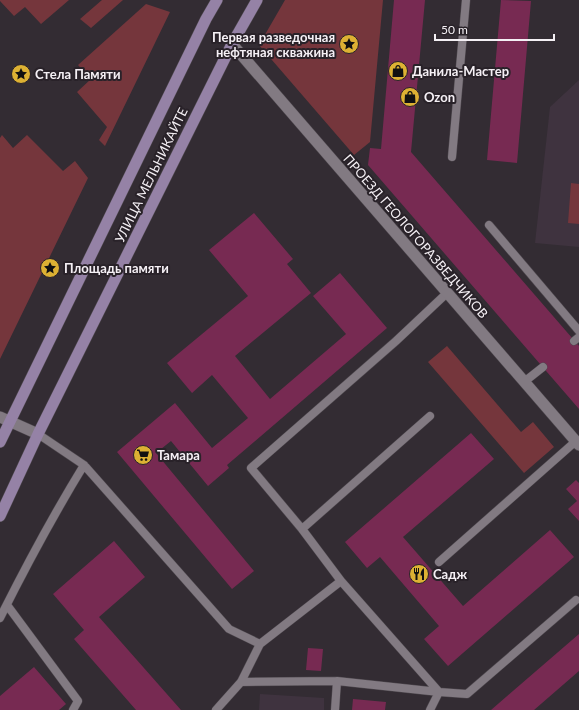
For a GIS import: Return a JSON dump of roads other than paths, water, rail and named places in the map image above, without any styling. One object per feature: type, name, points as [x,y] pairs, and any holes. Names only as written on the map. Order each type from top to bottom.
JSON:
[{"type":"main road","name":"УЛИЦА МЕЛЬНИКАЙТЕ","points":[[0,442],[5,419],[206,19],[218,0]]},
{"type":"main road","name":"УЛИЦА МЕЛЬНИКАЙТЕ","points":[[0,516],[38,434],[232,44],[257,0]]},
{"type":"street","name":"ПРОЕЗД ГЕОЛОГОРАЗВЕДЧИКОВ","points":[[232,44],[577,443]]},
{"type":"street","points":[[0,427],[5,419],[38,434]]},
{"type":"lane","points":[[452,157],[466,0]]},
{"type":"lane","points":[[488,225],[579,331]]},
{"type":"lane","points":[[439,692],[341,581],[302,529],[251,468],[396,341],[447,293]]},
{"type":"lane","points":[[524,382],[543,367]]},
{"type":"lane","points":[[302,529],[430,416]]},
{"type":"lane","points":[[38,434],[84,465],[229,629],[260,644]]},
{"type":"lane","points":[[438,562],[577,443]]},
{"type":"lane","points":[[0,618],[84,465]]},
{"type":"lane","points":[[216,710],[241,682],[260,644],[341,581]]},
{"type":"lane","points":[[241,682],[337,681],[467,694],[576,600]]},
{"type":"lane","points":[[7,605],[78,701],[73,710]]},
{"type":"lane","points":[[335,710],[337,681]]},
{"type":"lane","points":[[430,710],[439,692]]},
{"type":"place","name":"Первая разведочная нефтяная скважина","points":[[349,44]]},
{"type":"place","name":"Данила-Мастер","points":[[398,71]]},
{"type":"place","name":"Стела Памяти","points":[[21,74]]},
{"type":"place","name":"Ozon","points":[[410,97]]},
{"type":"place","name":"Площадь памяти","points":[[50,268]]},
{"type":"place","name":"Тамара","points":[[143,455]]},
{"type":"place","name":"Садж","points":[[419,574]]}]
